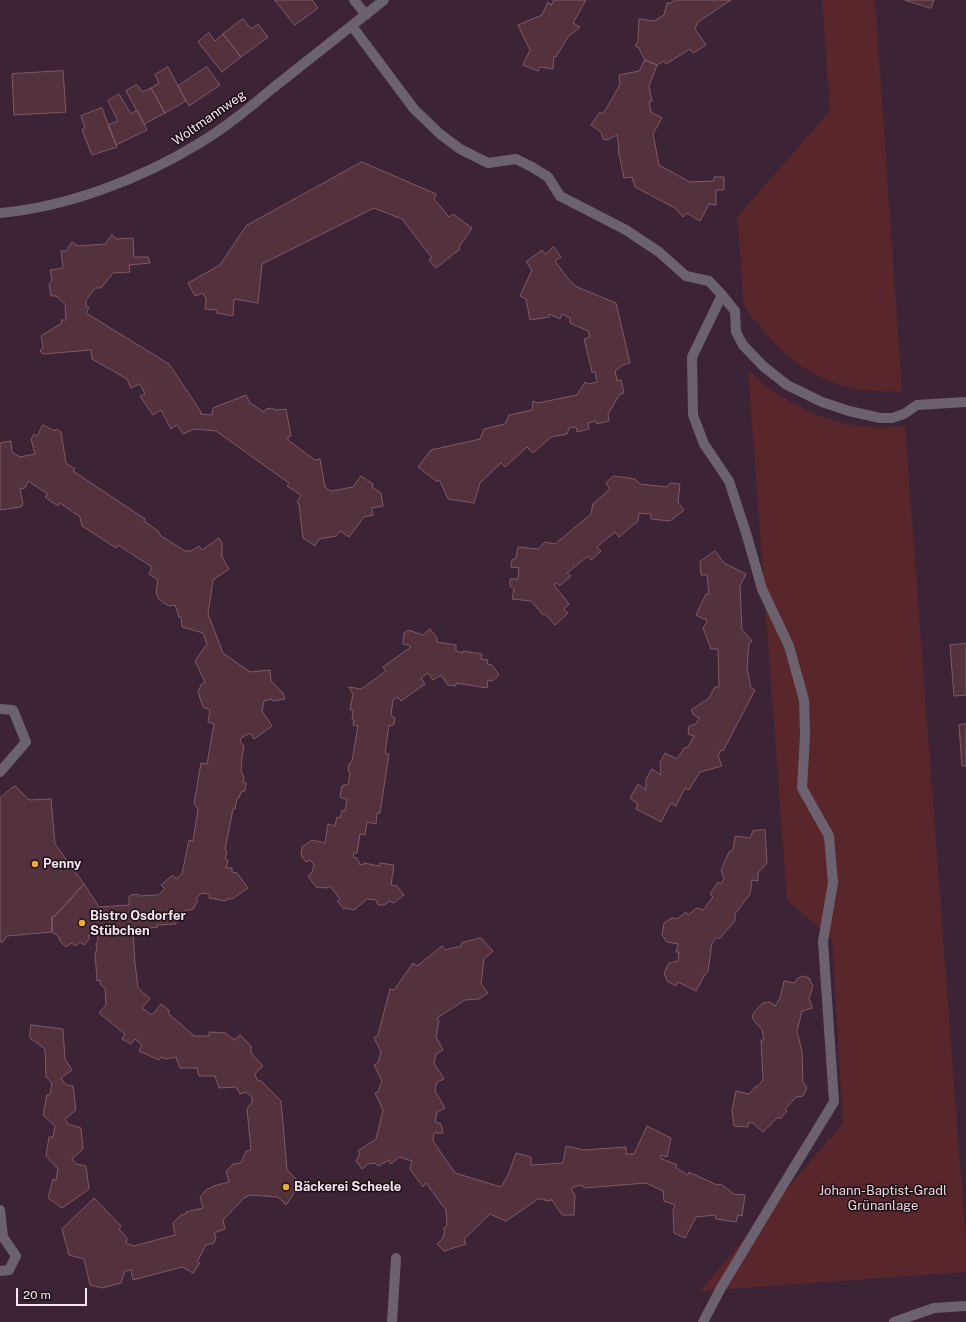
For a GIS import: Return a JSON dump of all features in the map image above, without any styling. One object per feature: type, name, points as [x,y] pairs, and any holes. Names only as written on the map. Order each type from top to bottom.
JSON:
[{"type":"street","points":[[354,0],[366,15]]},
{"type":"street","name":"Woltmannweg","points":[[0,213],[41,206],[84,195],[125,181],[176,157],[226,126],[384,0]]},
{"type":"street","points":[[352,26],[414,109],[440,134],[460,149],[488,163],[516,159],[532,167],[548,177],[560,196],[626,230],[659,252],[686,276],[709,281],[735,311],[736,332],[743,345],[763,366],[787,385],[822,402],[849,411],[880,418],[892,418],[904,414],[918,405],[966,402]]},
{"type":"street","points":[[703,1322],[721,1288],[834,1102],[823,941],[833,883],[828,836],[802,788],[805,736],[804,700],[789,646],[762,589],[729,481],[704,444],[693,415],[692,357],[722,295]]},
{"type":"street","points":[[0,709],[13,710],[26,742],[0,772]]},
{"type":"street","points":[[0,1210],[3,1236],[16,1256],[9,1270],[0,1271]]},
{"type":"street","points":[[392,1322],[396,1258]]},
{"type":"street","points":[[894,1322],[934,1308],[966,1306]]},
{"type":"green space","points":[[822,0],[875,0],[902,391],[880,391],[841,385],[822,378],[805,369],[774,343],[745,308],[743,303],[737,217],[830,111]]},
{"type":"green space","name":"Johann-Baptist-Gradl Grünanlage","points":[[748,369],[766,386],[778,394],[817,415],[831,420],[860,426],[905,426],[966,1245],[966,1272],[700,1291],[829,1138],[831,1139],[843,1124],[832,939],[787,900]]},
{"type":"building","points":[[275,0],[312,0],[318,8],[295,25]]},
{"type":"building","points":[[554,0],[586,0],[573,23],[580,27],[568,37],[556,57],[554,56],[553,69],[540,67],[538,71],[523,65],[530,50],[518,25],[542,15],[548,2],[551,5]]},
{"type":"building","points":[[676,0],[731,0],[698,22],[695,29],[706,45],[693,53],[690,49],[666,64],[664,61],[657,65],[645,60],[638,47],[635,46],[638,41],[639,19],[654,21],[664,15],[667,3]]},
{"type":"building","points":[[905,0],[934,0],[931,8]]},
{"type":"building","points":[[243,19],[251,29],[258,24],[268,37],[241,57],[223,34]]},
{"type":"building","points":[[209,33],[215,41],[223,34],[241,57],[222,72],[198,42]]},
{"type":"building","points":[[645,60],[657,65],[649,86],[652,101],[649,102],[651,112],[662,118],[653,134],[659,165],[690,182],[714,181],[714,177],[724,177],[724,190],[716,190],[716,205],[709,204],[700,221],[687,213],[683,217],[675,208],[635,187],[632,177],[624,178],[618,149],[617,135],[607,140],[603,139],[601,132],[591,125],[600,112],[603,114],[620,85],[619,75],[639,71]]},
{"type":"building","points":[[168,67],[186,101],[165,113],[151,88],[159,83],[155,75]]},
{"type":"building","points":[[207,67],[220,85],[189,106],[178,86]]},
{"type":"building","points":[[63,71],[66,112],[14,115],[12,74]]},
{"type":"building","points":[[137,85],[142,92],[151,88],[165,113],[144,124],[126,91]]},
{"type":"building","points":[[119,94],[131,114],[137,110],[147,130],[116,145],[108,125],[118,121],[108,101]]},
{"type":"building","points":[[102,108],[117,147],[92,155],[82,130],[85,128],[81,116]]},
{"type":"building","points":[[362,162],[436,194],[434,199],[449,217],[453,214],[472,228],[459,247],[460,249],[436,268],[429,260],[432,258],[402,219],[374,208],[262,264],[258,303],[234,299],[233,316],[217,313],[217,310],[205,309],[206,299],[203,293],[195,296],[188,283],[220,265],[246,226]]},
{"type":"building","points":[[112,235],[117,239],[133,238],[134,257],[148,257],[150,263],[129,265],[130,272],[113,273],[101,288],[95,288],[86,300],[86,306],[89,308],[86,313],[169,364],[201,414],[212,415],[213,408],[246,395],[250,403],[264,412],[266,409],[272,408],[276,410],[286,409],[291,436],[288,437],[288,440],[315,460],[320,459],[325,487],[331,491],[353,487],[361,476],[373,484],[372,487],[381,493],[383,506],[372,508],[373,515],[364,517],[349,537],[340,531],[336,536],[319,539],[315,546],[303,538],[299,504],[297,502],[301,495],[287,486],[289,483],[216,431],[194,429],[183,434],[177,425],[171,429],[161,410],[153,415],[140,396],[145,394],[140,384],[131,388],[127,379],[92,359],[91,350],[43,354],[40,351],[43,347],[41,336],[62,323],[61,320],[66,320],[65,304],[56,296],[51,296],[49,284],[52,280],[50,270],[63,268],[61,251],[66,251],[72,242],[78,246],[105,244]]},
{"type":"building","points":[[554,247],[561,257],[555,261],[569,280],[577,287],[616,303],[630,363],[623,365],[615,371],[617,381],[621,380],[624,393],[620,394],[608,414],[609,421],[597,424],[596,421],[588,423],[589,429],[577,432],[576,427],[569,428],[567,434],[551,437],[533,453],[527,447],[505,467],[501,463],[480,483],[474,503],[448,499],[440,481],[436,481],[418,467],[431,450],[480,439],[484,429],[505,424],[509,415],[532,410],[533,401],[538,403],[577,395],[585,382],[588,384],[597,382],[595,372],[592,372],[584,339],[590,337],[588,331],[570,323],[570,318],[562,314],[560,319],[549,314],[549,317],[530,320],[526,299],[520,296],[532,270],[526,262],[542,250],[545,254]]},
{"type":"building","points":[[43,425],[55,431],[56,429],[61,432],[66,463],[75,469],[73,471],[145,519],[144,521],[158,531],[161,536],[185,551],[191,551],[199,546],[202,550],[219,538],[222,543],[222,557],[229,569],[213,580],[208,614],[223,653],[250,672],[270,670],[271,681],[283,693],[285,699],[273,701],[272,699],[264,701],[262,711],[272,726],[254,739],[250,733],[241,738],[240,741],[244,746],[241,771],[244,777],[243,782],[246,783],[245,791],[241,792],[239,798],[237,799],[235,809],[233,809],[225,850],[227,851],[225,859],[228,860],[226,868],[232,868],[232,872],[237,873],[248,888],[232,899],[226,899],[226,901],[209,898],[210,894],[202,893],[196,898],[198,900],[193,909],[181,912],[176,917],[176,924],[157,925],[158,927],[133,930],[138,988],[150,999],[142,1008],[150,1014],[153,1014],[161,1004],[170,1011],[168,1013],[193,1036],[209,1036],[209,1032],[226,1033],[234,1040],[240,1035],[251,1046],[251,1053],[263,1066],[255,1074],[257,1080],[261,1081],[281,1101],[287,1170],[299,1182],[293,1190],[295,1192],[286,1205],[278,1197],[250,1195],[244,1198],[223,1220],[225,1229],[214,1233],[216,1237],[214,1243],[206,1245],[197,1262],[200,1263],[193,1273],[182,1267],[133,1280],[131,1270],[125,1271],[121,1283],[102,1288],[90,1285],[84,1259],[69,1255],[62,1229],[94,1198],[121,1226],[119,1229],[127,1238],[126,1243],[134,1246],[175,1235],[173,1223],[181,1215],[186,1214],[186,1212],[203,1208],[200,1197],[207,1189],[229,1182],[226,1171],[233,1164],[241,1163],[246,1151],[251,1150],[247,1109],[252,1102],[252,1097],[246,1092],[240,1094],[236,1087],[219,1088],[215,1076],[199,1076],[197,1068],[180,1068],[176,1057],[165,1059],[161,1057],[159,1060],[139,1051],[142,1045],[135,1039],[131,1044],[122,1039],[125,1034],[99,1013],[106,1005],[105,988],[101,985],[100,980],[97,981],[95,952],[97,952],[97,934],[89,934],[89,939],[84,945],[80,942],[76,946],[71,943],[66,947],[59,940],[60,938],[52,932],[52,917],[55,916],[84,884],[99,907],[129,905],[129,897],[131,895],[158,895],[165,889],[161,885],[173,875],[176,879],[182,874],[189,840],[193,841],[198,809],[194,804],[201,763],[207,764],[214,724],[208,722],[210,710],[203,707],[198,692],[201,685],[205,682],[195,661],[207,644],[203,633],[182,627],[181,617],[179,617],[175,605],[170,606],[165,604],[158,598],[156,592],[158,580],[149,574],[152,567],[118,545],[116,548],[82,526],[80,517],[60,503],[58,506],[45,497],[48,494],[28,481],[25,488],[20,489],[23,504],[21,507],[0,510],[0,443],[11,441],[12,452],[20,457],[35,454],[31,439],[34,434],[37,436]]},
{"type":"building","points":[[614,476],[635,479],[640,484],[667,487],[670,483],[680,484],[678,502],[684,510],[670,521],[651,519],[651,514],[639,513],[638,521],[619,537],[615,532],[597,547],[601,551],[591,560],[588,556],[567,573],[571,576],[559,586],[557,583],[554,585],[569,604],[564,609],[568,613],[555,625],[545,614],[543,615],[531,601],[512,599],[514,589],[510,586],[510,579],[518,579],[519,568],[511,567],[512,560],[516,558],[518,547],[538,549],[545,542],[555,544],[591,514],[593,504],[610,489],[606,483]]},
{"type":"building","points":[[715,551],[724,563],[746,574],[740,586],[742,630],[752,641],[749,643],[747,668],[751,688],[755,690],[723,751],[721,750],[718,756],[722,766],[700,772],[689,790],[685,788],[676,806],[671,803],[661,822],[636,809],[638,804],[630,798],[638,784],[646,790],[646,779],[652,769],[661,775],[660,763],[665,753],[677,759],[684,748],[688,747],[694,736],[688,734],[689,726],[696,724],[699,718],[694,715],[691,710],[709,698],[715,687],[719,687],[718,649],[711,649],[703,628],[707,622],[706,619],[696,615],[706,594],[709,594],[707,575],[701,575],[700,562]]},
{"type":"building","points":[[430,629],[437,638],[437,642],[456,645],[456,651],[463,653],[463,651],[482,654],[481,659],[488,660],[487,664],[492,665],[499,675],[492,681],[488,680],[487,688],[456,683],[456,686],[448,685],[441,675],[433,680],[428,673],[421,678],[425,684],[401,701],[398,697],[393,700],[391,715],[395,718],[394,724],[392,726],[389,725],[385,753],[389,754],[380,813],[377,813],[376,824],[367,822],[365,835],[360,834],[357,853],[354,853],[353,857],[356,857],[359,864],[363,865],[364,863],[379,866],[380,863],[394,865],[391,885],[397,886],[404,895],[394,903],[390,901],[384,905],[378,905],[376,900],[367,899],[354,910],[344,909],[337,901],[340,899],[330,886],[327,888],[316,887],[308,876],[312,872],[314,865],[310,860],[306,862],[301,855],[302,847],[312,840],[325,843],[328,824],[335,826],[337,817],[340,818],[342,810],[345,811],[347,799],[341,798],[340,796],[342,786],[348,785],[350,772],[348,771],[349,764],[352,761],[358,726],[353,725],[353,710],[350,710],[353,694],[349,687],[361,689],[386,671],[383,667],[411,647],[403,644],[404,633],[408,630],[423,635]]},
{"type":"building","points":[[966,644],[966,695],[954,696],[950,645]]},
{"type":"building","points":[[966,724],[966,766],[962,766],[959,725]]},
{"type":"building","name":"Penny","points":[[15,786],[29,800],[51,799],[55,844],[84,884],[55,916],[52,917],[52,932],[7,936],[2,943],[0,941],[0,798]]},
{"type":"building","points":[[765,830],[767,863],[758,873],[758,881],[752,880],[750,894],[735,914],[735,921],[719,939],[717,937],[712,943],[708,971],[696,991],[678,982],[676,986],[667,981],[664,973],[669,963],[678,961],[679,952],[676,952],[678,944],[667,942],[662,935],[664,923],[672,918],[677,919],[686,912],[688,915],[697,908],[703,910],[713,897],[710,894],[718,882],[721,884],[724,878],[721,870],[729,852],[733,850],[735,836],[750,838],[753,831]]},
{"type":"building","points":[[481,938],[493,951],[484,959],[481,984],[488,993],[479,999],[465,1000],[437,1018],[439,1021],[436,1037],[443,1050],[436,1054],[434,1063],[444,1079],[437,1082],[435,1091],[445,1108],[437,1112],[435,1122],[441,1124],[443,1133],[434,1133],[433,1141],[455,1173],[501,1187],[509,1173],[516,1153],[531,1157],[531,1165],[563,1163],[566,1146],[584,1150],[626,1147],[626,1154],[634,1154],[647,1126],[671,1138],[667,1157],[661,1155],[660,1158],[677,1165],[676,1168],[688,1175],[689,1172],[717,1185],[721,1184],[734,1194],[745,1195],[742,1216],[738,1215],[736,1222],[716,1219],[715,1215],[696,1217],[685,1238],[674,1233],[673,1211],[675,1205],[664,1201],[663,1191],[646,1183],[584,1188],[582,1185],[571,1189],[575,1195],[574,1215],[562,1215],[552,1200],[545,1201],[545,1199],[538,1199],[506,1221],[490,1214],[464,1239],[466,1244],[444,1251],[437,1244],[443,1238],[445,1230],[443,1229],[447,1225],[446,1210],[426,1183],[423,1187],[410,1169],[412,1161],[399,1157],[391,1164],[389,1160],[378,1166],[375,1163],[368,1164],[362,1169],[356,1161],[360,1154],[358,1151],[376,1139],[383,1110],[375,1093],[378,1092],[382,1081],[374,1065],[378,1063],[381,1052],[374,1038],[378,1035],[390,989],[394,990],[413,963],[417,966],[442,946],[445,950],[461,946],[462,943]]},
{"type":"building","points":[[803,976],[809,978],[813,986],[809,998],[812,1008],[802,1011],[797,1031],[802,1051],[803,1082],[807,1088],[803,1096],[796,1097],[785,1109],[787,1111],[780,1119],[778,1117],[763,1132],[753,1123],[748,1123],[748,1127],[734,1126],[732,1111],[736,1091],[749,1094],[763,1080],[761,1040],[764,1040],[762,1030],[752,1018],[754,1012],[763,1003],[770,1002],[775,1006],[780,998],[784,981],[795,983],[797,979]]},
{"type":"building","points":[[31,1025],[63,1029],[65,1059],[72,1070],[61,1078],[66,1085],[73,1086],[76,1110],[65,1119],[68,1124],[81,1128],[83,1149],[72,1159],[76,1164],[86,1166],[89,1189],[62,1208],[48,1198],[53,1179],[56,1180],[58,1169],[46,1156],[49,1137],[53,1137],[55,1126],[43,1115],[47,1095],[50,1095],[52,1083],[46,1077],[45,1049],[30,1038]]},
{"type":"place","name":"Penny","points":[[35,864]]},
{"type":"place","name":"Bistro Osdorfer Stübchen","points":[[82,923]]},
{"type":"place","name":"Bäckerei Scheele","points":[[286,1187]]}]
